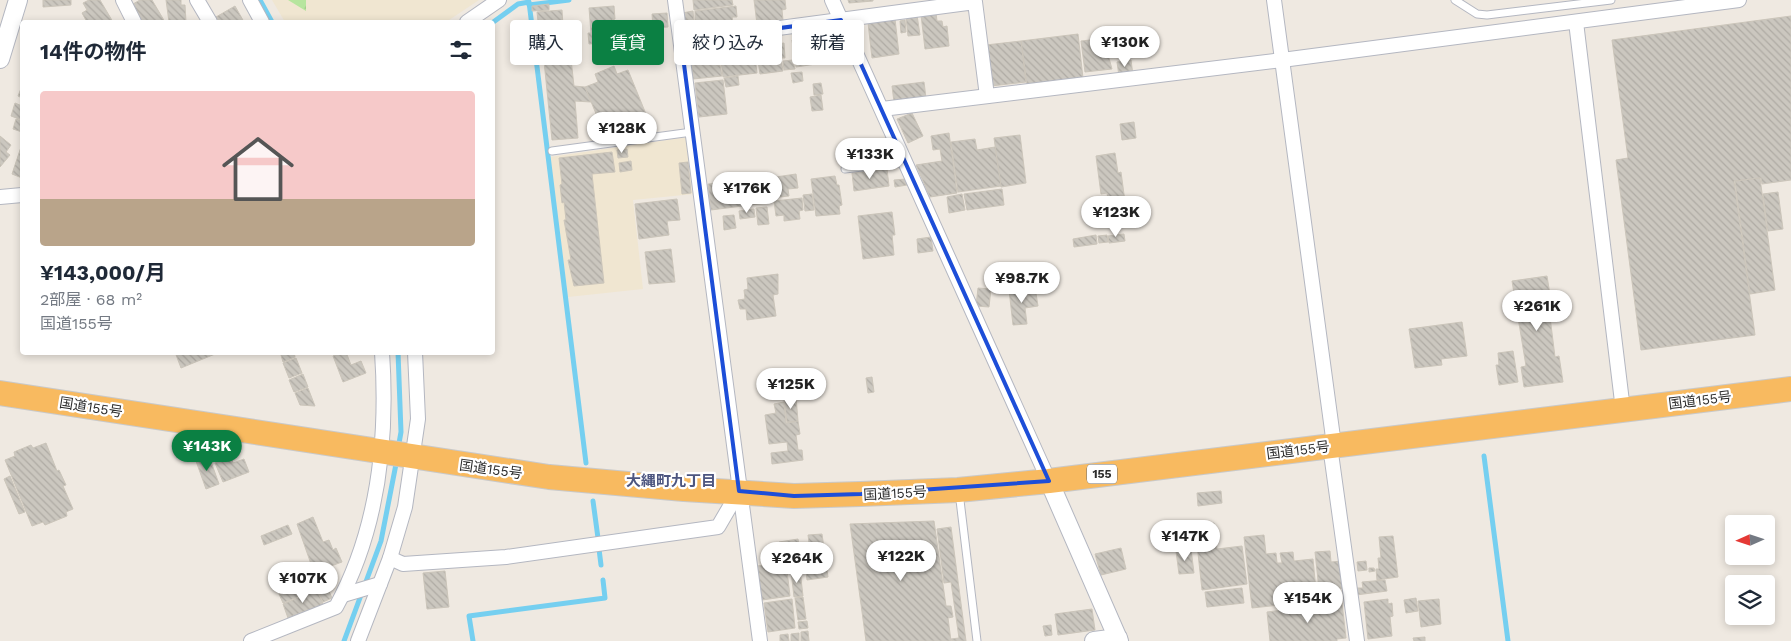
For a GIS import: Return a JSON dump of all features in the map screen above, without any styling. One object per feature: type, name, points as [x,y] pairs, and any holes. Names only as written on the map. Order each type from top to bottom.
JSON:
[{"type":"highway","name":"国道155号","points":[[0,393],[549,477],[684,489],[794,496],[958,490],[1049,481],[1791,389]]},
{"type":"street","points":[[0,59],[18,0]]},
{"type":"street","points":[[122,0],[133,20]]},
{"type":"street","points":[[197,0],[209,20]]},
{"type":"street","points":[[250,0],[261,20]]},
{"type":"street","points":[[471,20],[499,0]]},
{"type":"street","points":[[675,0],[678,20]]},
{"type":"street","points":[[832,0],[841,20],[975,2],[987,96]]},
{"type":"street","points":[[1274,0],[1357,641]]},
{"type":"street","points":[[882,109],[1282,60],[1739,0]]},
{"type":"street","points":[[1576,22],[1622,410]]},
{"type":"street","points":[[684,65],[760,641]]},
{"type":"street","points":[[862,65],[1119,640],[1094,641]]},
{"type":"street","points":[[0,197],[20,195]]},
{"type":"street","points":[[251,641],[336,608],[348,594],[368,526],[381,452],[385,407],[382,355]]},
{"type":"street","points":[[358,641],[374,586],[390,558],[405,507],[418,419],[415,355]]},
{"type":"street","points":[[390,558],[403,564],[506,557],[718,527],[739,491]]},
{"type":"street","points":[[348,594],[374,586]]},
{"type":"lane","points":[[1455,0],[1469,10],[1487,15],[1610,0]]},
{"type":"lane","points":[[552,151],[692,132]]},
{"type":"lane","points":[[845,169],[906,162]]},
{"type":"lane","points":[[958,490],[977,641]]},
{"type":"highlighted area","points":[[841,20],[1049,481],[861,494],[794,496],[739,491],[681,41]]},
{"type":"shaded area","points":[[272,0],[479,0],[449,20],[284,20]]},
{"type":"shaded area","points":[[688,137],[694,194],[633,200],[643,289],[568,297],[550,157]]},
{"type":"green space","points":[[288,0],[306,0],[306,11]]},
{"type":"building","points":[[43,0],[71,0],[71,5],[43,7]]},
{"type":"building","points":[[89,0],[100,0],[112,20],[86,20],[82,13],[87,10],[83,3]]},
{"type":"building","points":[[140,0],[152,0],[164,20],[142,20],[133,4]]},
{"type":"building","points":[[166,0],[181,0],[181,5],[185,5],[186,20],[169,20]]},
{"type":"building","points":[[693,0],[732,0],[733,5],[694,10]]},
{"type":"building","points":[[754,0],[785,0],[786,9],[782,10],[783,20],[756,20]]},
{"type":"building","points":[[848,0],[873,0],[873,1],[849,3]]},
{"type":"building","points":[[549,4],[549,10],[532,11],[532,6]]},
{"type":"building","points":[[235,6],[243,20],[218,20],[216,17]]},
{"type":"building","points":[[614,6],[615,19],[592,20],[592,44],[589,44],[588,33],[591,33],[589,8]]},
{"type":"building","points":[[736,6],[737,17],[732,17],[733,20],[695,20],[695,11]]},
{"type":"building","points":[[562,10],[563,20],[538,20],[537,12]]},
{"type":"building","points":[[693,11],[694,20],[683,20],[682,13]]},
{"type":"building","points":[[667,13],[668,27],[664,27],[664,20],[652,20],[652,14]]},
{"type":"building","points":[[936,13],[937,21],[942,21],[943,27],[947,26],[949,46],[925,49],[921,15]]},
{"type":"building","points":[[917,15],[920,35],[908,36],[906,17]]},
{"type":"building","points":[[1791,16],[1791,180],[1762,184],[1761,178],[1734,181],[1755,335],[1641,350],[1616,160],[1628,158],[1612,40]]},
{"type":"building","points":[[895,19],[899,54],[872,58],[868,23]]},
{"type":"building","points":[[905,20],[906,32],[901,33],[900,21]]},
{"type":"building","points":[[1078,34],[1083,78],[1027,85],[1021,41]]},
{"type":"building","points":[[1109,38],[1110,50],[1107,51],[1112,69],[1085,72],[1081,41]]},
{"type":"building","points":[[1021,41],[1026,82],[991,86],[986,45]]},
{"type":"building","points":[[782,43],[784,43],[785,58],[782,58]]},
{"type":"building","points":[[792,60],[792,65],[794,65],[795,69],[784,70],[783,61]]},
{"type":"building","points":[[1131,60],[1133,75],[1119,76],[1117,62]]},
{"type":"building","points":[[782,64],[783,71],[760,74],[759,65]]},
{"type":"building","points":[[544,65],[572,65],[574,86],[585,87],[591,102],[575,101],[578,138],[552,140]]},
{"type":"building","points":[[692,65],[720,65],[722,76],[693,79]]},
{"type":"building","points":[[722,65],[756,65],[757,73],[723,77]]},
{"type":"building","points":[[614,66],[617,74],[628,70],[648,119],[605,137],[604,132],[595,136],[591,125],[599,121],[585,87],[598,82],[595,74]]},
{"type":"building","points":[[802,72],[803,81],[793,83],[791,73]]},
{"type":"building","points":[[738,76],[739,85],[726,87],[724,78]]},
{"type":"building","points":[[723,80],[727,114],[699,117],[695,83]]},
{"type":"building","points":[[924,82],[926,98],[894,102],[892,86]]},
{"type":"building","points":[[821,83],[823,94],[814,95],[813,84]]},
{"type":"building","points":[[821,95],[823,110],[812,111],[810,97]]},
{"type":"building","points":[[15,103],[20,105],[20,119],[11,116]]},
{"type":"building","points":[[912,113],[923,136],[908,143],[897,119]]},
{"type":"building","points":[[16,119],[20,120],[20,131],[13,129]]},
{"type":"building","points":[[1134,122],[1136,138],[1122,140],[1120,124]]},
{"type":"building","points":[[949,133],[957,193],[930,197],[916,165],[942,161],[940,149],[933,150],[931,136]]},
{"type":"building","points":[[1020,135],[1026,183],[1001,187],[994,138]]},
{"type":"building","points":[[0,136],[11,145],[6,152],[10,155],[0,167]]},
{"type":"building","points":[[975,139],[977,150],[995,147],[1001,186],[958,192],[951,142]]},
{"type":"building","points":[[627,149],[628,157],[618,158],[617,150]]},
{"type":"building","points":[[20,150],[20,177],[12,174]]},
{"type":"building","points":[[612,152],[615,172],[592,174],[604,283],[574,286],[568,260],[571,260],[564,220],[566,220],[564,202],[562,203],[559,158]]},
{"type":"building","points":[[1115,153],[1118,173],[1121,172],[1126,209],[1110,212],[1107,193],[1101,194],[1096,156]]},
{"type":"building","points":[[631,161],[632,170],[620,172],[619,163]]},
{"type":"building","points":[[688,162],[691,193],[682,194],[679,163]]},
{"type":"building","points":[[887,169],[889,186],[854,191],[852,173]]},
{"type":"building","points":[[796,174],[798,188],[788,189],[789,196],[771,198],[769,178]]},
{"type":"building","points":[[835,176],[837,185],[839,185],[842,205],[839,206],[840,214],[816,216],[811,179]]},
{"type":"building","points":[[1760,178],[1775,290],[1750,294],[1735,181]]},
{"type":"building","points":[[764,179],[766,203],[711,210],[708,184]]},
{"type":"building","points":[[906,179],[907,185],[895,187],[894,180]]},
{"type":"building","points":[[1002,189],[1004,205],[967,210],[964,194]]},
{"type":"building","points":[[1778,192],[1783,229],[1768,231],[1763,194]]},
{"type":"building","points":[[812,194],[814,210],[805,211],[803,195]]},
{"type":"building","points":[[962,194],[965,210],[949,213],[947,197]]},
{"type":"building","points":[[802,198],[803,210],[799,211],[800,219],[784,221],[784,215],[776,216],[774,201]]},
{"type":"building","points":[[677,199],[680,220],[667,221],[669,235],[639,239],[635,204]]},
{"type":"building","points":[[767,207],[769,224],[758,225],[756,208]]},
{"type":"building","points":[[754,209],[755,217],[740,219],[739,211]]},
{"type":"building","points":[[892,212],[895,235],[892,235],[894,255],[863,259],[858,216]]},
{"type":"building","points":[[734,215],[736,228],[724,230],[723,216]]},
{"type":"building","points":[[1124,234],[1125,241],[1109,243],[1108,236]]},
{"type":"building","points":[[1096,235],[1097,244],[1074,247],[1073,239]]},
{"type":"building","points":[[1107,235],[1108,242],[1099,243],[1098,236]]},
{"type":"building","points":[[931,237],[933,251],[918,253],[917,239]]},
{"type":"building","points":[[671,249],[675,282],[649,284],[645,252]]},
{"type":"building","points":[[778,274],[778,294],[773,295],[776,316],[747,320],[746,309],[740,309],[738,300],[745,299],[744,290],[748,289],[747,278]]},
{"type":"building","points":[[1547,276],[1551,301],[1548,301],[1555,357],[1559,356],[1563,382],[1524,387],[1521,367],[1526,366],[1512,281]]},
{"type":"building","points":[[1035,287],[1038,306],[1025,308],[1027,324],[1013,325],[1009,290]]},
{"type":"building","points":[[978,288],[991,289],[989,307],[976,306]]},
{"type":"building","points":[[1462,322],[1467,356],[1441,359],[1442,365],[1415,368],[1409,329]]},
{"type":"building","points":[[1513,351],[1518,382],[1499,385],[1496,365],[1499,365],[1498,353]]},
{"type":"building","points":[[176,355],[213,355],[181,368]]},
{"type":"building","points":[[281,355],[295,355],[295,357],[283,362]]},
{"type":"building","points":[[347,355],[351,365],[361,361],[366,373],[343,382],[333,356]]},
{"type":"building","points":[[296,358],[302,373],[289,378],[283,363]]},
{"type":"building","points":[[303,374],[308,387],[294,392],[289,380]]},
{"type":"building","points":[[872,377],[874,392],[868,393],[866,378]]},
{"type":"building","points":[[308,388],[315,406],[300,405],[295,393]]},
{"type":"building","points":[[796,397],[798,421],[787,422],[784,399]]},
{"type":"building","points":[[784,402],[786,423],[798,421],[800,434],[796,435],[798,450],[802,450],[803,460],[772,464],[771,453],[788,451],[787,442],[769,444],[765,415],[776,413],[774,404]]},
{"type":"building","points":[[46,443],[57,471],[59,470],[66,485],[63,486],[73,509],[66,512],[67,516],[45,525],[43,522],[32,526],[5,460],[15,456],[14,452],[31,445],[33,448]]},
{"type":"building","points":[[209,456],[219,484],[206,489],[196,461]]},
{"type":"building","points":[[231,457],[233,463],[244,459],[249,472],[223,482],[215,463]]},
{"type":"building","points":[[10,476],[25,512],[19,514],[4,479]]},
{"type":"building","points":[[1221,491],[1222,503],[1198,506],[1197,493]]},
{"type":"building","points":[[313,517],[323,542],[329,540],[333,550],[336,548],[342,562],[331,566],[336,577],[318,584],[297,524]]},
{"type":"building","points":[[934,521],[946,606],[951,606],[953,617],[948,618],[951,641],[866,641],[850,524]]},
{"type":"building","points":[[1214,523],[1217,549],[1242,546],[1247,584],[1202,590],[1195,526]]},
{"type":"building","points":[[288,525],[292,534],[264,545],[261,536]]},
{"type":"building","points":[[951,527],[966,641],[952,641],[951,639],[959,638],[951,582],[944,583],[937,529]]},
{"type":"building","points":[[822,534],[828,577],[807,580],[804,551],[810,550],[808,535]]},
{"type":"building","points":[[1264,535],[1266,554],[1276,553],[1277,563],[1282,563],[1280,553],[1293,552],[1294,561],[1313,559],[1317,601],[1252,608],[1244,537]]},
{"type":"building","points":[[1393,536],[1398,577],[1377,580],[1378,558],[1381,558],[1379,537]]},
{"type":"building","points":[[798,539],[800,550],[780,552],[779,542]]},
{"type":"building","points":[[1121,548],[1126,569],[1101,575],[1095,554]]},
{"type":"building","points":[[1191,549],[1194,573],[1179,574],[1176,551]]},
{"type":"building","points":[[1330,551],[1331,562],[1342,561],[1346,588],[1319,589],[1315,552]]},
{"type":"building","points":[[799,554],[800,562],[791,563],[790,555]]},
{"type":"building","points":[[1366,561],[1367,570],[1358,571],[1357,562]]},
{"type":"building","points":[[786,562],[790,596],[762,600],[757,566]]},
{"type":"building","points":[[1369,568],[1374,568],[1375,571],[1369,572]]},
{"type":"building","points":[[800,570],[803,596],[794,597],[791,571]]},
{"type":"building","points":[[445,571],[449,607],[427,609],[423,573]]},
{"type":"building","points":[[313,580],[317,589],[283,603],[279,594]]},
{"type":"building","points":[[331,580],[334,587],[328,589],[332,598],[323,602],[316,586]]},
{"type":"building","points":[[1385,580],[1387,591],[1356,595],[1355,588],[1363,588],[1362,582]]},
{"type":"building","points":[[284,582],[287,590],[279,593],[276,585]]},
{"type":"building","points":[[1242,588],[1244,603],[1207,607],[1205,592]]},
{"type":"building","points":[[317,590],[323,604],[288,618],[283,604]]},
{"type":"building","points":[[803,597],[806,619],[798,620],[795,598]]},
{"type":"building","points":[[1416,598],[1418,611],[1406,613],[1404,600]]},
{"type":"building","points":[[792,599],[795,628],[768,632],[764,603]]},
{"type":"building","points":[[1388,599],[1388,604],[1392,603],[1393,616],[1390,617],[1392,636],[1368,639],[1364,602]]},
{"type":"building","points":[[1439,599],[1441,624],[1421,627],[1418,601]]},
{"type":"building","points":[[1342,603],[1346,638],[1337,639],[1337,641],[1270,641],[1267,612]]},
{"type":"building","points":[[1092,609],[1095,630],[1058,635],[1055,614]]},
{"type":"building","points":[[807,621],[808,628],[799,629],[798,622]]},
{"type":"building","points":[[1051,625],[1052,635],[1045,636],[1043,626]]},
{"type":"building","points":[[808,631],[809,641],[801,641],[801,632]]},
{"type":"building","points":[[799,633],[799,641],[791,641],[791,634]]},
{"type":"building","points":[[788,634],[789,641],[780,641],[780,635]]},
{"type":"building","points":[[1425,637],[1425,641],[1414,641],[1413,638]]},
{"type":"waterway","points":[[260,0],[271,20]]},
{"type":"waterway","points":[[529,5],[569,0]]},
{"type":"waterway","points":[[495,21],[518,4],[529,2],[586,463]]},
{"type":"waterway","points":[[398,355],[401,432],[398,449]]},
{"type":"waterway","points":[[1484,456],[1508,641]]},
{"type":"waterway","points":[[344,641],[381,541],[397,459]]},
{"type":"waterway","points":[[593,501],[598,538]]},
{"type":"waterway","points":[[599,549],[601,565]]},
{"type":"waterway","points":[[473,641],[469,616],[605,598],[603,580]]},
{"type":"district","name":"大縄町九丁目","points":[[671,481]]}]
